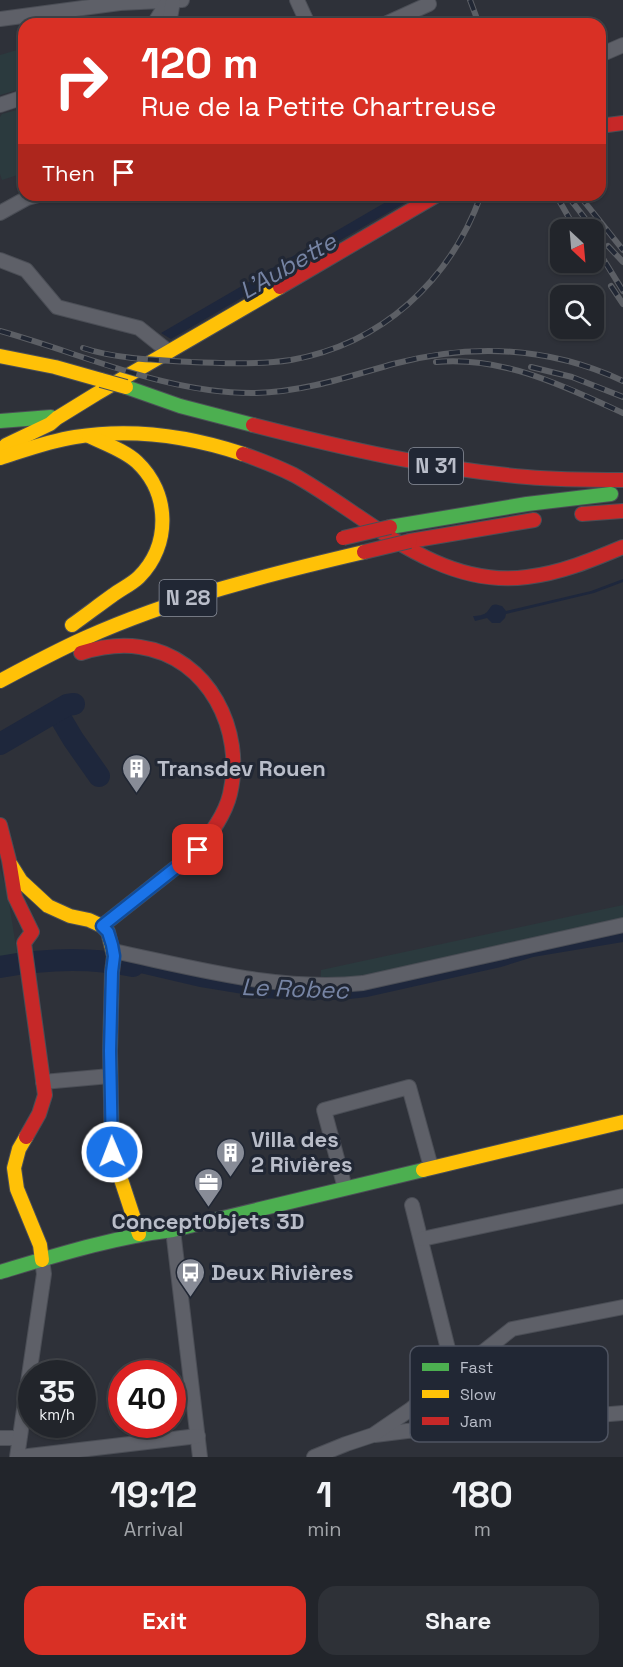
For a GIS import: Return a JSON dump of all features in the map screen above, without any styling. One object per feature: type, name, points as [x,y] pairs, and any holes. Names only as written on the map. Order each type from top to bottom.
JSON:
[{"type":"main road","points":[[606,125],[623,123]]},
{"type":"main road","points":[[0,456],[6,445],[50,424],[427,201]]},
{"type":"main road","name":"N 31","points":[[0,356],[55,367],[126,387],[180,406],[387,457],[512,475],[598,481],[623,480]]},
{"type":"main road","points":[[0,421],[57,418]]},
{"type":"main road","points":[[0,456],[86,434],[174,435],[226,447],[293,475],[427,560],[465,575],[503,579],[540,576],[585,564],[623,547]]},
{"type":"main road","points":[[86,434],[126,453],[144,470],[156,487],[163,508],[164,527],[152,563],[139,578],[66,628],[123,604]]},
{"type":"main road","points":[[337,540],[390,527],[495,508],[623,493]]},
{"type":"main road","points":[[572,515],[623,511]]},
{"type":"main road","name":"N 28","points":[[0,681],[20,669],[102,631],[197,595],[248,580],[364,552],[549,518]]},
{"type":"main road","points":[[20,669],[95,649],[122,645],[147,648],[169,656],[193,671],[217,698],[226,716],[232,735],[235,763],[230,795],[217,824],[198,850],[102,926]]},
{"type":"main road","points":[[0,825],[15,897],[41,925]]},
{"type":"main road","points":[[9,860],[21,881],[48,906],[70,916],[89,920],[102,926],[108,932],[113,959],[110,1076],[112,1152],[139,1234]]},
{"type":"main road","points":[[42,1260],[40,1245],[17,1189],[14,1168],[19,1149],[39,1114],[45,1095],[24,943],[41,925],[54,917],[70,916]]},
{"type":"main road","points":[[0,1272],[139,1234],[173,1230],[623,1122]]},
{"type":"street","points":[[297,0],[305,18]]},
{"type":"street","points":[[0,19],[120,3],[174,1]]},
{"type":"street","points":[[159,18],[174,1]]},
{"type":"street","points":[[170,18],[174,1]]},
{"type":"street","points":[[398,18],[429,4]]},
{"type":"street","points":[[606,52],[623,45]]},
{"type":"street","points":[[0,105],[18,99]]},
{"type":"street","points":[[0,213],[22,201]]},
{"type":"street","points":[[0,261],[26,270],[57,307],[139,328],[169,352]]},
{"type":"street","points":[[113,959],[303,985],[341,985],[363,983],[623,925]]},
{"type":"street","points":[[43,1082],[110,1076]]},
{"type":"street","points":[[345,1188],[324,1110],[409,1087],[431,1167]]},
{"type":"street","points":[[422,1239],[623,1196]]},
{"type":"street","points":[[412,1205],[447,1346]]},
{"type":"street","points":[[173,1230],[200,1457]]},
{"type":"street","points":[[31,1360],[44,1274],[42,1260]]},
{"type":"street","points":[[491,1346],[512,1329],[623,1307]]},
{"type":"street","points":[[373,1435],[410,1410]]},
{"type":"street","points":[[608,1414],[623,1413]]},
{"type":"street","points":[[314,1457],[373,1435],[410,1431]]},
{"type":"street","points":[[19,1438],[18,1457],[198,1436]]},
{"type":"street","points":[[0,1438],[18,1438]]},
{"type":"shaded area","points":[[18,50],[18,90],[0,95],[0,55]]},
{"type":"shaded area","points":[[18,110],[18,175],[2,180],[0,174],[0,117],[2,114]]},
{"type":"shaded area","points":[[0,868],[8,896],[17,953],[0,957]]},
{"type":"shaded area","points":[[623,905],[623,933],[586,939],[356,990],[320,992],[321,970]]},
{"type":"water","name":"L'Aubette","points":[[388,201],[408,201],[171,339],[161,333]]},
{"type":"water","points":[[623,579],[623,582],[594,593],[506,614],[500,623],[492,623],[487,618],[475,621],[473,616],[484,614],[494,605],[502,606],[506,611],[591,591]]},
{"type":"water","points":[[623,933],[623,942],[533,957],[501,967],[367,997],[341,1000],[250,998],[249,995],[200,987],[123,969],[123,959],[238,984],[268,988],[326,992],[356,990],[586,939]]},
{"type":"waterway","points":[[0,744],[67,705],[74,704]]},
{"type":"waterway","points":[[57,712],[99,776]]},
{"type":"waterway","name":"Le Robec","points":[[0,967],[66,960],[100,961],[133,966]]},
{"type":"railway","points":[[470,0],[477,18]]},
{"type":"railway","points":[[83,348],[109,355],[136,358],[228,363],[279,362],[324,352],[355,340],[408,304],[431,281],[451,255],[468,226],[478,201]]},
{"type":"railway","points":[[559,201],[570,219]]},
{"type":"railway","points":[[572,201],[586,219]]},
{"type":"railway","points":[[584,201],[623,250]]},
{"type":"railway","points":[[608,246],[623,262]]},
{"type":"railway","points":[[604,260],[623,291]]},
{"type":"railway","points":[[611,286],[623,304]]},
{"type":"railway","points":[[0,331],[158,380],[222,392],[255,393],[290,390],[422,357],[481,351],[538,355],[567,361],[595,369],[623,381]]},
{"type":"railway","points":[[436,362],[461,361],[509,368],[556,383],[623,413]]},
{"type":"railway","points":[[531,367],[572,377],[623,397]]},
{"type":"traffic: fast","points":[[126,387],[180,406],[253,425]]},
{"type":"traffic: fast","points":[[0,421],[51,417]]},
{"type":"traffic: fast","points":[[390,527],[527,504],[611,494]]},
{"type":"traffic: fast","points":[[0,1272],[107,1242],[173,1230],[423,1170]]},
{"type":"traffic: slow","points":[[1,452],[6,445],[50,424],[96,394],[280,287]]},
{"type":"traffic: slow","points":[[0,356],[55,367],[101,380]]},
{"type":"traffic: slow","points":[[101,380],[126,387]]},
{"type":"traffic: slow","points":[[0,458],[65,439],[118,433],[181,438],[243,454]]},
{"type":"traffic: slow","points":[[72,625],[139,577],[157,550],[161,535],[161,504],[148,475],[137,462],[126,454],[89,436]]},
{"type":"traffic: slow","points":[[0,681],[74,643],[153,611],[258,578],[364,552]]},
{"type":"traffic: slow","points":[[102,926],[198,850]]},
{"type":"traffic: slow","points":[[11,865],[21,881],[48,906],[70,916],[89,920],[102,926],[108,932],[114,956],[110,1051],[112,1152],[139,1234]]},
{"type":"traffic: slow","points":[[423,1170],[623,1122]]},
{"type":"traffic: slow","points":[[26,1137],[19,1149],[14,1168],[17,1189],[40,1245],[42,1260]]},
{"type":"traffic: jam","points":[[606,125],[623,123]]},
{"type":"traffic: jam","points":[[280,287],[427,201]]},
{"type":"traffic: jam","points":[[253,425],[355,449],[458,469],[539,478],[623,480]]},
{"type":"traffic: jam","points":[[243,454],[294,475],[404,546],[433,561],[463,572],[494,578],[540,575],[576,565],[623,547]]},
{"type":"traffic: jam","points":[[582,514],[623,511]]},
{"type":"traffic: jam","points":[[410,541],[534,520]]},
{"type":"traffic: jam","points":[[343,538],[390,527]]},
{"type":"traffic: jam","points":[[364,552],[410,541]]},
{"type":"traffic: jam","points":[[81,653],[125,646],[140,647],[164,654],[185,665],[203,681],[216,701],[226,722],[232,746],[233,770],[230,794],[225,809],[198,850]]},
{"type":"traffic: jam","points":[[0,825],[15,897],[32,932],[24,943],[45,1095],[39,1114],[26,1137]]},
{"type":"place","name":"Transdev Rouen","points":[[136,794]]},
{"type":"place","name":"Villa des 2 Rivières","points":[[230,1178]]},
{"type":"place","name":"ConceptObjets 3D","points":[[208,1208]]},
{"type":"place","name":"Deux Rivières","points":[[190,1298]]},
{"type":"route","points":[[112,1152],[110,1051],[114,956],[108,932],[102,926],[198,850]]}]
